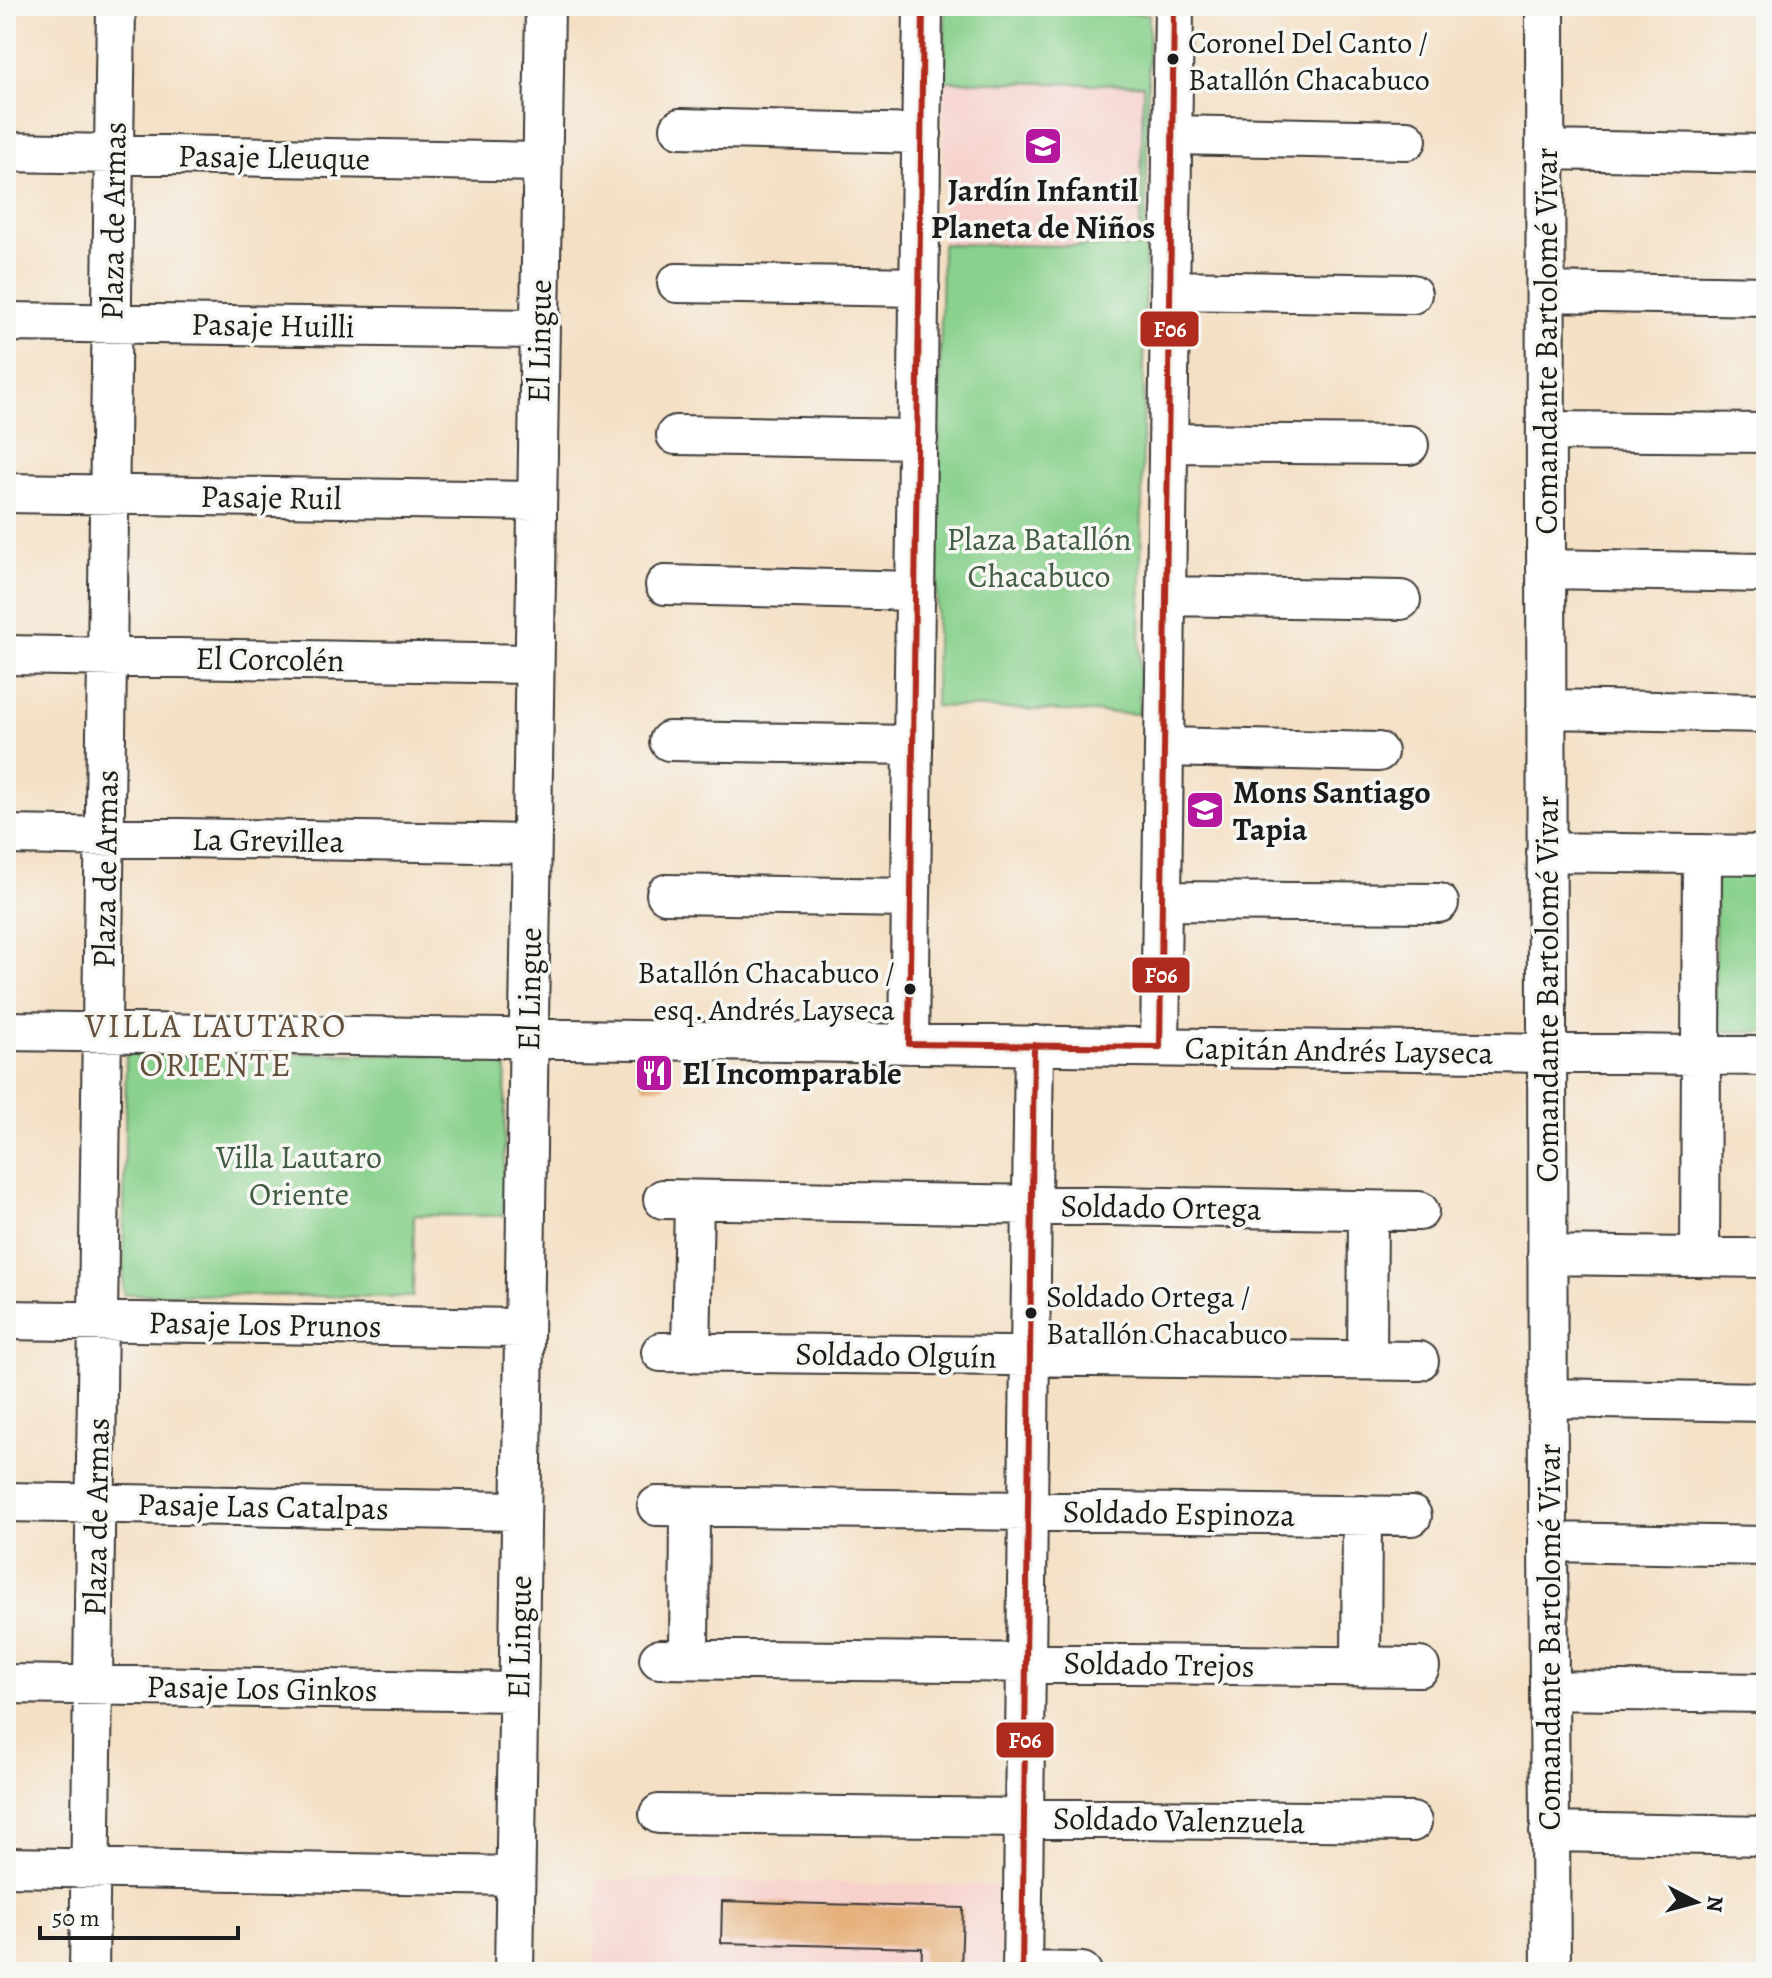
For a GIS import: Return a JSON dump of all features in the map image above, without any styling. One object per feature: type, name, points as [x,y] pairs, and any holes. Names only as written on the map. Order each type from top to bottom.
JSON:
[{"type":"street","name":"Plaza de Armas","points":[[89,1972],[116,6]]},
{"type":"street","name":"El Lingue","points":[[514,1972],[545,6]]},
{"type":"street","points":[[909,1044],[923,6]]},
{"type":"street","points":[[1160,1047],[1174,6]]},
{"type":"street","name":"Comandante Bartolomé Vivar","points":[[1545,6],[1551,1972]]},
{"type":"street","points":[[680,128],[922,134]]},
{"type":"street","points":[[1172,135],[1407,140]]},
{"type":"street","points":[[1545,150],[1766,154]]},
{"type":"street","name":"Pasaje Lleuque","points":[[6,152],[542,162]]},
{"type":"street","points":[[677,283],[920,287]]},
{"type":"street","points":[[1170,290],[1412,294]]},
{"type":"street","points":[[1546,292],[1766,296]]},
{"type":"street","name":"Pasaje Huilli","points":[[6,322],[540,329]]},
{"type":"street","points":[[1546,431],[1766,433]]},
{"type":"street","points":[[676,435],[918,439]]},
{"type":"street","points":[[1168,443],[1409,445]]},
{"type":"street","name":"Pasaje Ruil","points":[[6,493],[537,501]]},
{"type":"street","points":[[1546,569],[1766,573]]},
{"type":"street","points":[[665,585],[915,591]]},
{"type":"street","points":[[1166,596],[1401,600]]},
{"type":"street","name":"El Corcolén","points":[[6,655],[534,664]]},
{"type":"street","points":[[1546,709],[1766,713]]},
{"type":"street","points":[[669,741],[913,745]]},
{"type":"street","points":[[1164,747],[1378,752]]},
{"type":"street","name":"La Grevillea","points":[[6,835],[531,844]]},
{"type":"street","points":[[1546,852],[1766,855]]},
{"type":"street","points":[[1700,1257],[1702,854]]},
{"type":"street","points":[[666,894],[911,898]]},
{"type":"street","points":[[1162,901],[1439,903]]},
{"type":"street","name":"Capitán Andrés Layseca","points":[[6,1031],[1766,1056]]},
{"type":"street","points":[[1034,1045],[1022,1971],[1082,1972]]},
{"type":"street","name":"Soldado Ortega","points":[[676,1353],[678,1199],[1419,1211]]},
{"type":"street","points":[[1367,1360],[1368,1210]]},
{"type":"street","points":[[1547,1255],[1766,1258]]},
{"type":"street","name":"Pasaje Los Prunos","points":[[6,1320],[523,1328]]},
{"type":"street","name":"Soldado Olguín","points":[[676,1353],[1419,1361]]},
{"type":"street","points":[[1548,1398],[1766,1402]]},
{"type":"street","name":"Pasaje Las Catalpas","points":[[6,1502],[521,1511]]},
{"type":"street","name":"Soldado Espinoza","points":[[674,1659],[674,1507],[1412,1516]]},
{"type":"street","points":[[1361,1667],[1362,1515]]},
{"type":"street","points":[[1548,1542],[1766,1546]]},
{"type":"street","name":"Soldado Trejos","points":[[674,1659],[1420,1667]]},
{"type":"street","name":"Pasaje Los Ginkos","points":[[6,1684],[518,1692]]},
{"type":"street","points":[[1549,1690],[1766,1693]]},
{"type":"street","name":"Soldado Valenzuela","points":[[659,1814],[1412,1822]]},
{"type":"street","points":[[1549,1832],[1766,1836]]},
{"type":"street","points":[[6,1867],[515,1876]]},
{"type":"shaded area","name":"Jardín Infantil Planeta de Niños","points":[[944,81],[1143,84],[1141,247],[942,244]]},
{"type":"shaded area","points":[[597,1880],[1001,1885],[1000,1972],[595,1972]]},
{"type":"green space","name":"Plaza Batallón Chacabuco","points":[[945,11],[1149,14],[1139,714],[935,706],[942,244],[1140,247],[1143,85],[944,81]]},
{"type":"green space","points":[[1716,868],[1766,868],[1766,1032],[1714,1031]]},
{"type":"green space","name":"Villa Lautaro Oriente","points":[[126,1051],[506,1056],[503,1216],[414,1215],[413,1297],[123,1294]]},
{"type":"building","name":"El Incomparable","points":[[642,1062],[666,1062],[666,1087],[642,1087]]},
{"type":"building","points":[[722,1901],[963,1908],[961,1972],[921,1972],[922,1948],[721,1943]]},
{"type":"transit line","name":"F06","points":[[909,1044],[923,6]]},
{"type":"transit line","name":"F06","points":[[909,1044],[1160,1047],[1174,6]]},
{"type":"transit line","name":"F06","points":[[1022,1972],[1034,1045]]},
{"type":"place","name":"Coronel Del Canto / Batallón Chacabuco","points":[[1173,59]]},
{"type":"place","name":"Jardín Infantil Planeta de Niños","points":[[1043,146]]},
{"type":"place","name":"Mons Santiago Tapia","points":[[1205,810]]},
{"type":"place","name":"Batallón Chacabuco / esq. Andrés Layseca","points":[[910,989]]},
{"type":"place","name":"El Incomparable","points":[[654,1073]]},
{"type":"place","name":"Soldado Ortega / Batallón Chacabuco","points":[[1031,1313]]},
{"type":"district","name":"VILLA LAUTARO ORIENTE","points":[[216,1044]]}]
